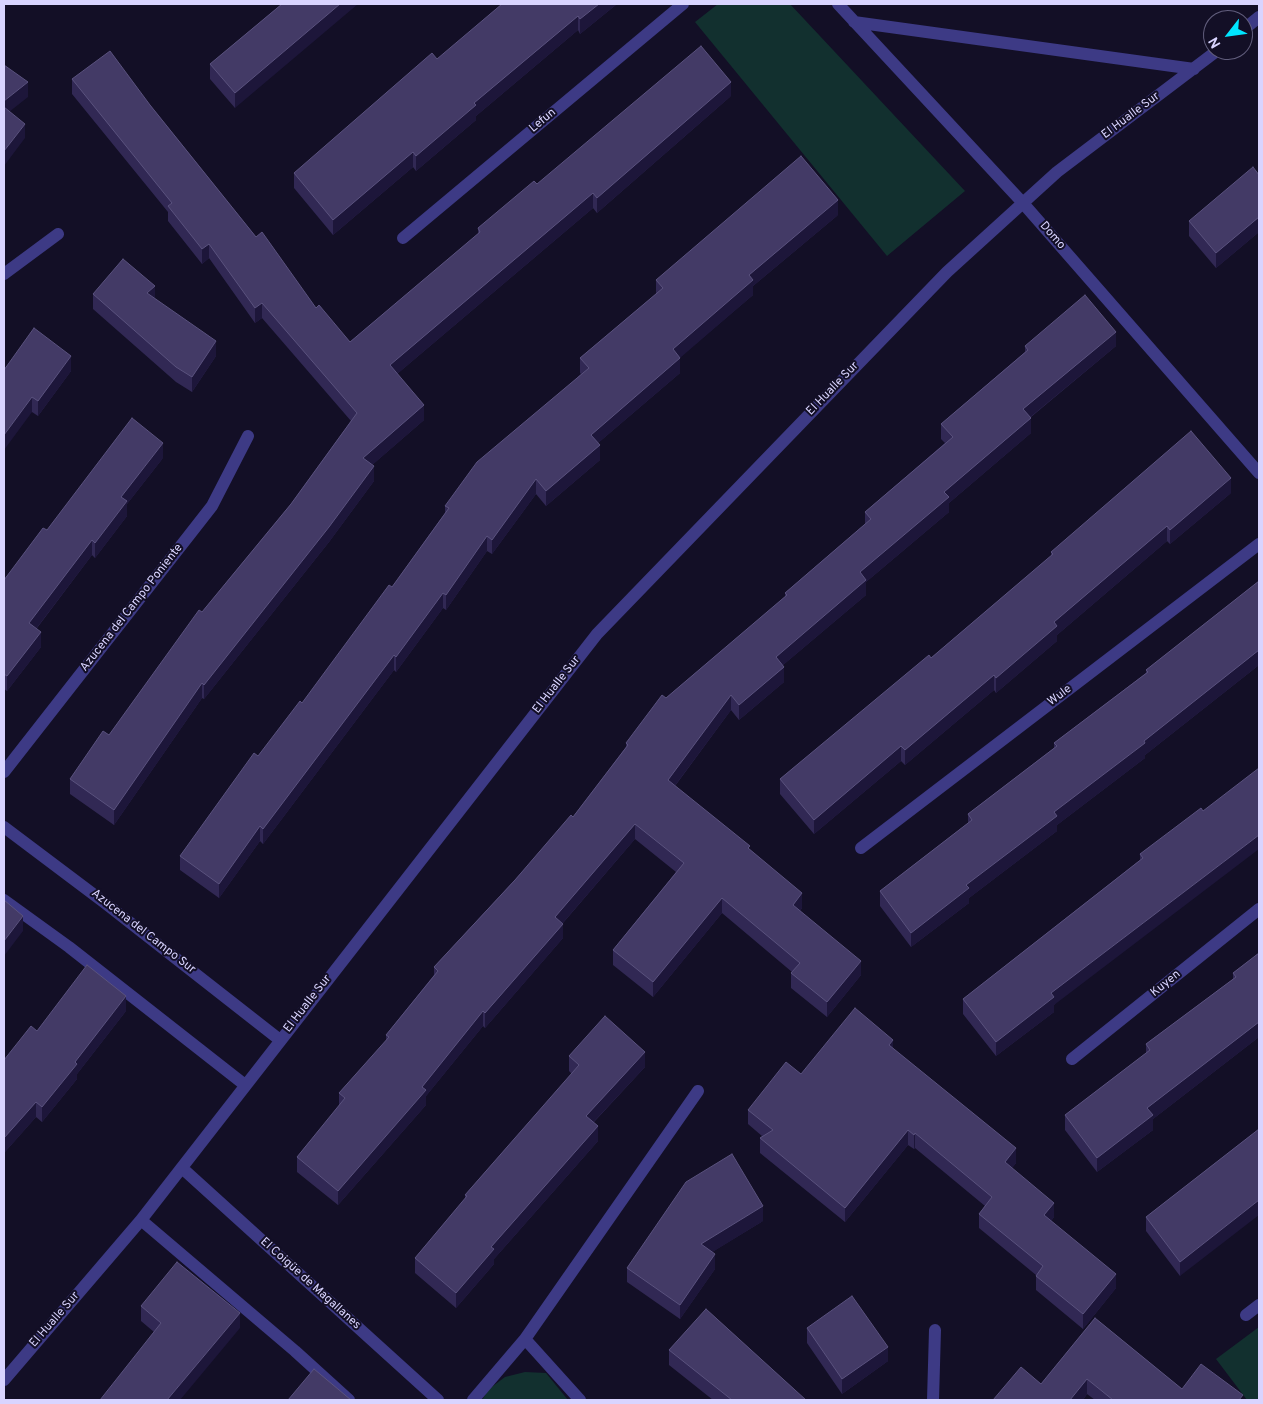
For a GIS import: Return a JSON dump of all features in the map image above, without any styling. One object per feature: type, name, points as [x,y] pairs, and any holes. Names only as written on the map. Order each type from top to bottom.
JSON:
[{"type":"street","name":"Lefun","points":[[402,238],[683,4]]},
{"type":"street","name":"Domo","points":[[838,4],[1022,202],[1257,467]]},
{"type":"street","points":[[854,22],[1194,69]]},
{"type":"street","name":"El Hualle Sur","points":[[4,1380],[141,1220],[597,634],[910,308],[1022,202],[1058,172],[1205,60]]},
{"type":"street","points":[[4,274],[58,234]]},
{"type":"street","name":"Azucena del Campo Poniente","points":[[4,772],[212,506],[248,436]]},
{"type":"street","name":"Wule","points":[[861,848],[1259,544]]},
{"type":"street","name":"Azucena del Campo Sur","points":[[4,828],[105,903],[280,1040]]},
{"type":"street","points":[[4,900],[68,947],[245,1085]]},
{"type":"street","name":"Kuyen","points":[[1072,1059],[1259,909]]},
{"type":"street","points":[[473,1400],[525,1339],[698,1091]]},
{"type":"street","name":"El Coigüe de Magallanes","points":[[182,1168],[438,1400]]},
{"type":"street","points":[[141,1220],[295,1350],[349,1400]]},
{"type":"street","points":[[1246,1315],[1259,1305]]},
{"type":"street","points":[[933,1400],[935,1330]]},
{"type":"street","points":[[525,1339],[580,1400]]},
{"type":"green space","points":[[718,4],[790,4],[965,191],[887,256],[695,22]]},
{"type":"green space","points":[[1259,1327],[1259,1400],[1247,1400],[1216,1359]]},
{"type":"green space","points":[[525,1372],[546,1373],[568,1400],[482,1400],[489,1389],[505,1377]]},
{"type":"building","points":[[282,4],[340,4],[235,93],[210,64]]},
{"type":"building","points":[[502,4],[599,4],[580,19],[578,16],[474,103],[476,105],[416,156],[413,152],[333,220],[294,173],[432,53],[437,59]]},
{"type":"building","points":[[701,46],[731,82],[597,198],[593,193],[390,365],[424,405],[363,458],[374,466],[329,527],[204,685],[202,683],[114,810],[70,779],[103,731],[109,735],[199,610],[202,612],[291,504],[357,413],[262,303],[255,308],[209,244],[202,249],[168,206],[172,203],[72,79],[110,51],[150,105],[256,237],[262,232],[316,308],[319,305],[350,342],[480,232],[478,228],[534,181],[537,184]]},
{"type":"building","points":[[4,65],[28,82],[4,101]]},
{"type":"building","points":[[4,107],[25,124],[4,151]]},
{"type":"building","points":[[801,156],[838,200],[749,275],[753,280],[673,349],[680,358],[591,435],[600,445],[546,491],[536,479],[492,540],[487,536],[446,595],[443,593],[396,657],[394,655],[263,829],[260,826],[219,884],[180,856],[254,753],[258,756],[300,701],[302,703],[389,585],[392,587],[449,508],[445,506],[477,462],[589,368],[580,358],[663,288],[656,280]]},
{"type":"building","points":[[1253,167],[1259,175],[1259,217],[1216,253],[1189,221]]},
{"type":"building","points":[[123,259],[155,286],[147,293],[216,341],[192,377],[176,367],[93,294]]},
{"type":"building","points":[[1085,295],[1116,332],[1023,409],[1031,418],[944,492],[949,497],[860,572],[866,580],[776,657],[784,667],[739,705],[731,695],[668,780],[750,846],[748,848],[802,893],[793,905],[861,961],[827,1002],[791,973],[800,963],[722,898],[653,982],[613,950],[684,863],[635,824],[555,917],[563,924],[485,1013],[483,1011],[422,1087],[426,1090],[338,1191],[297,1157],[345,1098],[339,1093],[389,1037],[386,1035],[438,971],[434,967],[515,880],[571,815],[573,817],[628,745],[626,743],[662,695],[666,698],[787,595],[785,593],[871,519],[865,512],[953,437],[941,424],[1028,350],[1025,346]]},
{"type":"building","points":[[34,328],[71,356],[38,401],[32,397],[4,435],[4,370]]},
{"type":"building","points":[[132,418],[163,443],[121,497],[127,501],[95,543],[92,540],[29,623],[41,632],[7,676],[4,674],[4,580],[43,528],[47,530]]},
{"type":"building","points":[[1191,431],[1231,478],[1170,530],[1167,526],[1054,622],[1057,626],[996,678],[994,675],[905,750],[901,746],[814,820],[780,779],[929,655],[931,658],[1053,554],[1051,552]]},
{"type":"building","points":[[1259,581],[1259,650],[1144,741],[1145,743],[1054,812],[1057,816],[966,885],[969,888],[911,933],[880,891],[972,820],[968,814],[1057,746],[1054,743],[1148,672],[1146,670]]},
{"type":"building","points":[[1259,768],[1259,835],[1051,993],[1054,997],[996,1042],[963,999],[1143,858],[1140,854],[1201,808],[1203,811]]},
{"type":"building","points":[[4,900],[23,916],[4,941]]},
{"type":"building","points":[[1259,953],[1259,1022],[1147,1108],[1153,1115],[1097,1158],[1065,1115],[1150,1050],[1146,1044],[1236,977],[1233,973]]},
{"type":"building","points":[[87,965],[126,996],[75,1062],[77,1064],[42,1107],[36,1102],[4,1138],[4,1060],[31,1026],[37,1031]]},
{"type":"building","points":[[855,1008],[893,1040],[889,1045],[1016,1148],[1005,1162],[1054,1203],[1044,1215],[1116,1274],[1083,1314],[1036,1276],[1043,1266],[979,1214],[992,1197],[915,1133],[914,1135],[908,1130],[845,1208],[760,1138],[773,1130],[748,1110],[786,1062],[801,1074]]},
{"type":"building","points":[[605,1016],[645,1052],[586,1116],[598,1126],[491,1247],[494,1249],[456,1293],[415,1258],[467,1196],[465,1195],[579,1065],[569,1056]]},
{"type":"building","points":[[1259,1129],[1259,1200],[1180,1262],[1146,1217]]},
{"type":"building","points":[[732,1154],[763,1206],[701,1244],[715,1254],[680,1305],[627,1268],[686,1182]]},
{"type":"building","points":[[177,1262],[240,1313],[167,1400],[100,1400],[161,1323],[141,1306]]},
{"type":"building","points":[[852,1296],[888,1347],[842,1379],[807,1328]]},
{"type":"building","points":[[706,1309],[806,1400],[732,1400],[669,1350]]},
{"type":"building","points":[[1095,1318],[1182,1389],[1201,1364],[1243,1395],[1239,1400],[1113,1400],[1087,1379],[1070,1400],[993,1400],[1021,1367],[1041,1384]]},
{"type":"building","points":[[314,1369],[351,1400],[288,1400]]}]
